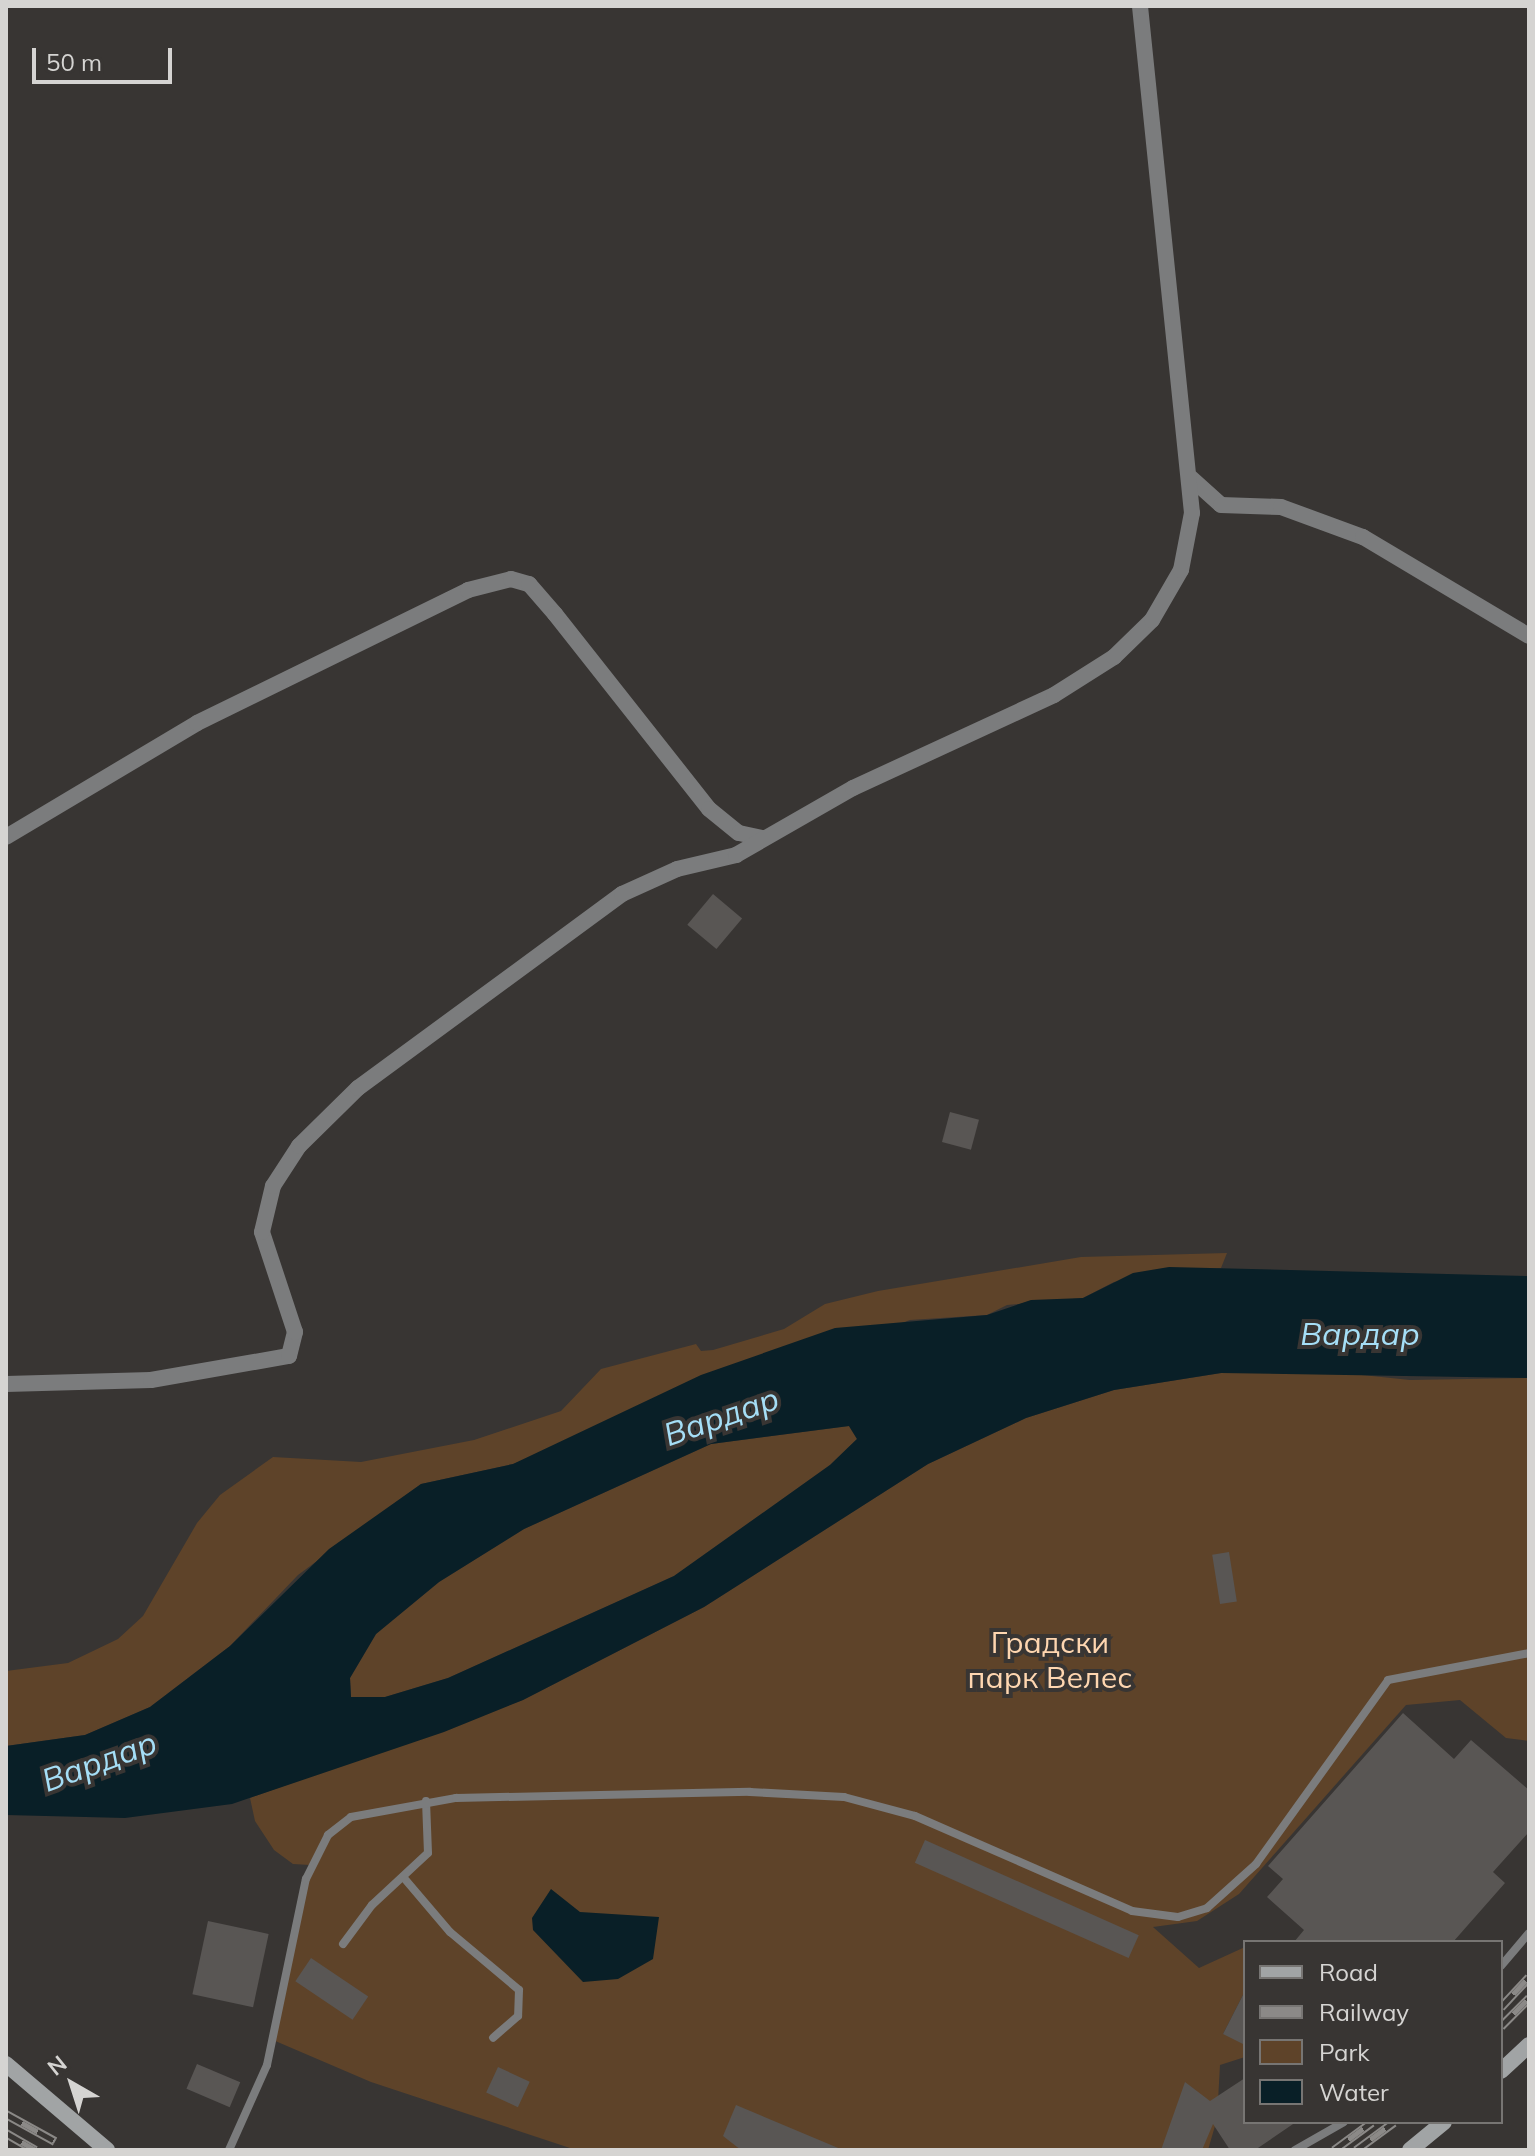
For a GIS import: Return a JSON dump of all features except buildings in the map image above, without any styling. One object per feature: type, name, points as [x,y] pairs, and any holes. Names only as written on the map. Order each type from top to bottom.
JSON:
[{"type":"main road","points":[[1503,2069],[1529,2045]]},
{"type":"main road","points":[[6,2064],[107,2150]]},
{"type":"main road","points":[[1410,2150],[1442,2124]]},
{"type":"street","points":[[6,1384],[151,1380],[289,1356],[295,1332],[262,1232],[273,1186],[299,1146],[383,1068],[607,903],[677,869],[736,855],[853,788],[1054,695],[1114,657],[1172,590],[1189,539],[1191,478],[1172,359],[1140,6]]},
{"type":"street","points":[[1191,478],[1221,505],[1281,507],[1363,537],[1529,636]]},
{"type":"street","points":[[6,837],[197,723],[468,590],[511,579],[529,584],[555,614],[709,809],[739,833],[763,838]]},
{"type":"lane","points":[[229,2150],[267,2065],[293,1928],[317,1851],[351,1817],[426,1801],[750,1792],[852,1798],[915,1816],[1132,1911],[1178,1917],[1207,1908],[1256,1864],[1388,1680],[1529,1653]]},
{"type":"lane","points":[[343,1944],[370,1908],[404,1878],[431,1846],[426,1801]]},
{"type":"lane","points":[[404,1878],[450,1932],[519,1990],[518,2016],[493,2038]]},
{"type":"lane","points":[[1503,1964],[1529,1933]]},
{"type":"lane","points":[[1295,2150],[1340,2124]]},
{"type":"green space","points":[[1227,1253],[1221,1268],[1114,1282],[1083,1298],[1007,1305],[987,1315],[910,1320],[513,1464],[421,1484],[298,1575],[230,1646],[150,1707],[85,1735],[6,1746],[6,1671],[68,1663],[118,1639],[143,1616],[197,1523],[220,1495],[273,1457],[361,1462],[474,1440],[561,1411],[601,1369],[696,1344],[701,1351],[713,1350],[784,1329],[825,1304],[878,1291],[1081,1257]]},
{"type":"green space","name":"Градски парк Велес","points":[[1324,1371],[1410,1380],[1529,1378],[1529,1741],[1506,1738],[1460,1700],[1406,1705],[1239,1894],[1197,1921],[1153,1927],[1199,1968],[1243,1948],[1243,1995],[1223,2034],[1243,2032],[1243,2058],[1220,2065],[1217,2119],[1208,2150],[576,2150],[371,2082],[273,2040],[310,1865],[293,1864],[274,1850],[255,1821],[250,1798],[523,1700],[704,1607],[928,1464],[1026,1418],[1114,1390],[1221,1373]]},
{"type":"green space","points":[[849,1426],[857,1439],[830,1465],[674,1576],[448,1678],[385,1697],[351,1697],[350,1678],[376,1634],[439,1582],[524,1529],[711,1444]]},
{"type":"water","name":"Вардар","points":[[1169,1267],[1529,1276],[1529,1378],[1221,1373],[1114,1390],[1026,1418],[928,1464],[704,1607],[523,1700],[444,1732],[232,1804],[125,1818],[6,1815],[6,1746],[85,1735],[150,1707],[230,1646],[329,1549],[421,1484],[513,1464],[701,1375],[835,1328],[987,1315],[1031,1300],[1083,1298],[1133,1273]],"holes":[[[849,1426],[857,1439],[830,1465],[674,1576],[448,1678],[385,1697],[351,1697],[350,1678],[376,1634],[439,1582],[524,1529],[711,1444]]]},
{"type":"water","points":[[551,1889],[580,1912],[659,1917],[653,1959],[618,1979],[583,1982],[533,1930],[532,1918]]},
{"type":"railway","points":[[1503,2005],[1529,1977]]},
{"type":"railway","points":[[1503,2024],[1529,1998]]},
{"type":"railway","points":[[6,2114],[55,2141]]},
{"type":"railway","points":[[1334,2150],[1369,2124]]},
{"type":"railway","points":[[1356,2150],[1391,2124]]},
{"type":"railway","points":[[6,2133],[36,2150]]}]
